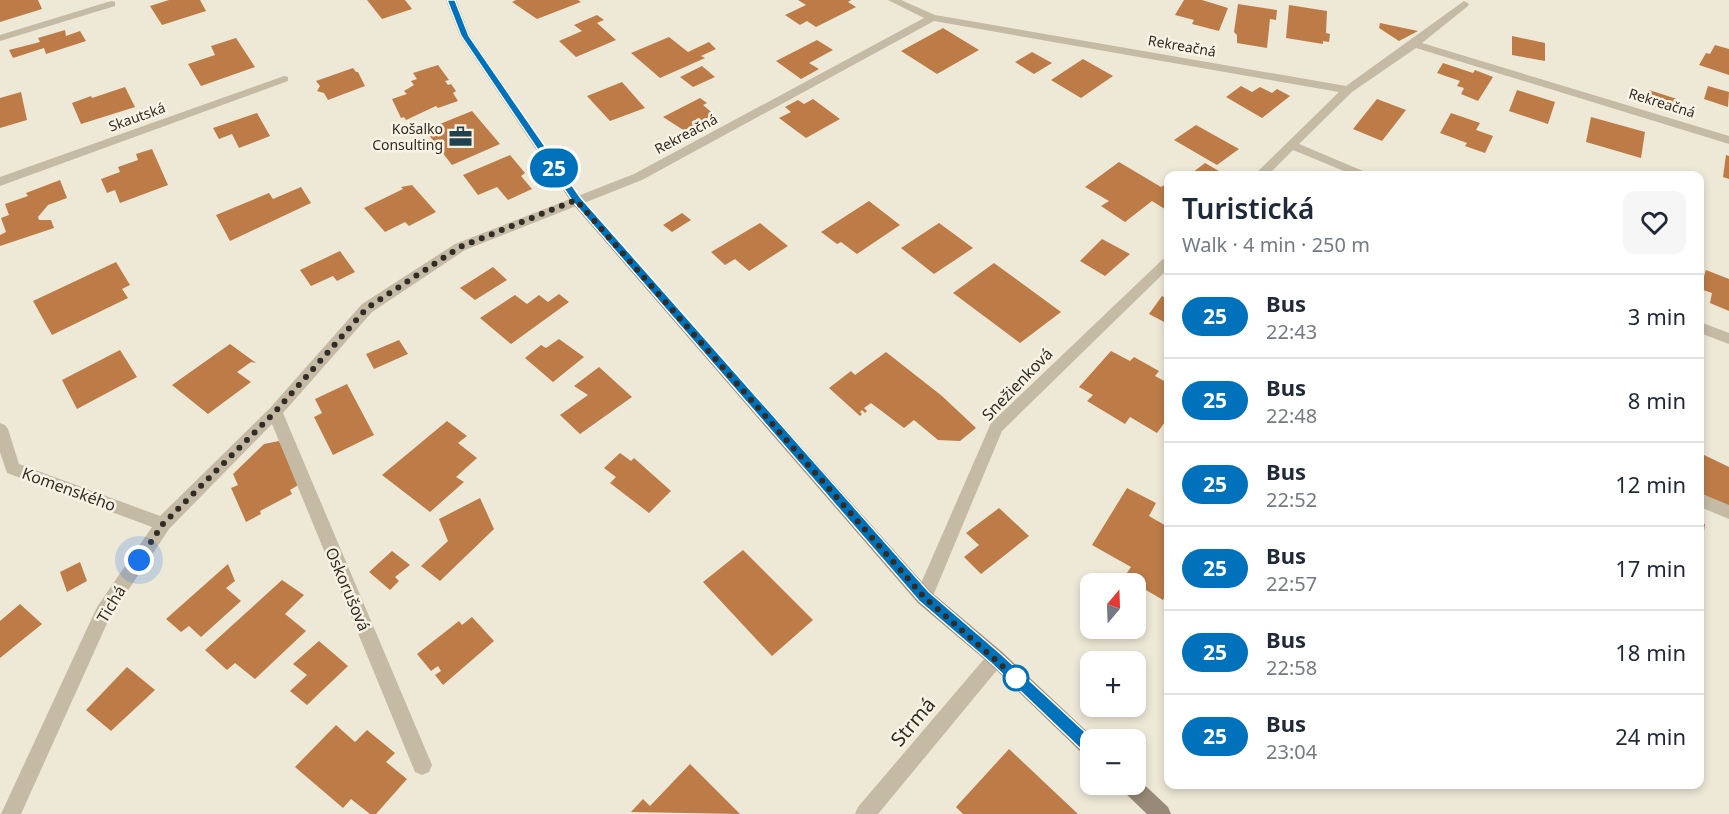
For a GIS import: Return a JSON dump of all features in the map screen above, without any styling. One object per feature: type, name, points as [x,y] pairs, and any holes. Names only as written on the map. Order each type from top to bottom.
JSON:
[{"type":"street","points":[[451,0],[465,36],[576,200],[924,597],[996,658],[1080,738]]},
{"type":"street","name":"Rekreačná","points":[[893,0],[932,18],[1348,90]]},
{"type":"street","points":[[0,38],[111,3]]},
{"type":"street","points":[[1264,171],[1348,90],[1414,44],[1464,4]]},
{"type":"street","name":"Rekreačná","points":[[576,200],[638,177],[932,18]]},
{"type":"street","name":"Rekreačná","points":[[1414,44],[1729,140]]},
{"type":"street","name":"Skautská","points":[[0,182],[284,79]]},
{"type":"street","points":[[1290,145],[1356,171]]},
{"type":"street","name":"Tichá","points":[[11,814],[103,613],[163,524],[275,412],[367,308],[460,247],[576,200]]},
{"type":"street","name":"Snežienková","points":[[924,597],[996,427],[1164,266]]},
{"type":"street","points":[[1704,329],[1729,339]]},
{"type":"street","name":"Oskorušová","points":[[275,412],[422,765]]},
{"type":"street","name":"Komenského","points":[[0,429],[7,471],[163,524]]},
{"type":"street","points":[[1704,502],[1729,512]]},
{"type":"street","name":"Strmá","points":[[865,814],[996,658]]},
{"type":"street","points":[[1141,795],[1161,814]]},
{"type":"building","points":[[0,0],[38,0],[42,9],[0,22]]},
{"type":"building","points":[[169,0],[200,0],[206,11],[162,25],[150,6]]},
{"type":"building","points":[[367,0],[405,0],[412,9],[382,19]]},
{"type":"building","points":[[516,0],[578,0],[581,2],[537,19],[512,2]]},
{"type":"building","points":[[798,0],[851,0],[848,2],[856,7],[816,27],[807,21],[800,25],[785,15],[806,5]]},
{"type":"building","points":[[1184,0],[1202,0],[1228,8],[1219,31],[1192,24],[1194,20],[1175,15]]},
{"type":"building","points":[[1238,4],[1277,10],[1276,20],[1270,19],[1267,48],[1237,43],[1237,35],[1234,32]]},
{"type":"building","points":[[1289,5],[1327,11],[1326,33],[1330,34],[1329,42],[1323,41],[1323,44],[1286,38]]},
{"type":"building","points":[[597,15],[604,20],[597,23],[616,40],[576,57],[559,41],[582,31],[574,25]]},
{"type":"building","points":[[1380,23],[1418,31],[1399,41],[1379,28]]},
{"type":"building","points":[[943,28],[979,50],[937,74],[901,51]]},
{"type":"building","points":[[65,30],[66,36],[80,31],[86,41],[46,54],[44,48],[13,58],[9,50],[40,42],[38,38]]},
{"type":"building","points":[[1512,36],[1545,43],[1545,61],[1512,55]]},
{"type":"building","points":[[669,37],[688,52],[709,42],[716,49],[701,56],[705,58],[660,78],[631,53]]},
{"type":"building","points":[[236,38],[255,67],[201,86],[188,64],[215,55],[211,46]]},
{"type":"building","points":[[817,40],[833,50],[809,63],[819,69],[801,79],[776,61]]},
{"type":"building","points":[[1715,45],[1729,49],[1729,75],[1699,65],[1706,53],[1710,54]]},
{"type":"building","points":[[1032,52],[1052,63],[1034,74],[1015,62]]},
{"type":"building","points":[[1083,59],[1113,76],[1081,98],[1051,80]]},
{"type":"building","points":[[1443,63],[1473,73],[1475,70],[1493,77],[1478,101],[1461,94],[1464,88],[1457,86],[1460,81],[1437,73]]},
{"type":"building","points":[[438,65],[449,80],[445,81],[448,85],[451,84],[456,91],[453,93],[458,101],[438,108],[436,106],[406,120],[404,117],[401,118],[392,99],[407,94],[404,91],[414,85],[411,81],[417,79],[413,73]]},
{"type":"building","points":[[702,66],[715,77],[693,87],[680,77]]},
{"type":"building","points":[[353,68],[358,72],[365,86],[328,100],[324,93],[317,91],[320,86],[316,81]]},
{"type":"building","points":[[622,82],[645,108],[610,121],[587,96]]},
{"type":"building","points":[[1241,86],[1252,92],[1260,87],[1272,93],[1277,89],[1290,96],[1262,118],[1226,97]]},
{"type":"building","points":[[1708,86],[1729,92],[1728,107],[1704,99]]},
{"type":"building","points":[[125,87],[135,107],[81,124],[72,103]]},
{"type":"building","points":[[1517,90],[1555,102],[1548,124],[1509,111]]},
{"type":"building","points":[[1649,90],[1677,99],[1672,112],[1645,104]]},
{"type":"building","points":[[21,92],[27,120],[0,128],[0,98]]},
{"type":"building","points":[[700,98],[707,103],[703,105],[717,117],[688,133],[663,117]]},
{"type":"building","points":[[813,99],[840,119],[806,138],[779,118],[791,112],[785,107],[798,100],[804,104]]},
{"type":"building","points":[[1377,99],[1406,110],[1382,141],[1353,129]]},
{"type":"building","points":[[472,111],[500,144],[452,165],[425,130]]},
{"type":"building","points":[[257,113],[270,136],[239,148],[232,134],[219,139],[213,128]]},
{"type":"building","points":[[1451,113],[1480,123],[1476,130],[1493,136],[1485,153],[1465,146],[1467,143],[1440,133]]},
{"type":"building","points":[[1591,117],[1645,132],[1641,158],[1586,142]]},
{"type":"building","points":[[1196,125],[1239,149],[1217,165],[1174,140]]},
{"type":"building","points":[[152,149],[168,185],[120,203],[115,190],[107,193],[101,179],[120,172],[118,167],[138,160],[136,154]]},
{"type":"building","points":[[510,155],[525,173],[521,176],[532,189],[508,200],[497,187],[478,195],[463,175]]},
{"type":"building","points":[[1726,155],[1729,156],[1729,179],[1723,177]]},
{"type":"building","points":[[1119,162],[1161,187],[1164,185],[1164,208],[1152,201],[1125,222],[1101,206],[1109,201],[1085,187]]},
{"type":"building","points":[[1205,163],[1219,171],[1195,171]]},
{"type":"building","points":[[60,180],[67,198],[48,205],[38,217],[39,220],[51,220],[54,228],[0,246],[0,235],[6,232],[1,218],[9,215],[5,204],[28,196],[26,193]]},
{"type":"building","points":[[412,185],[436,212],[409,226],[405,222],[385,232],[364,208],[403,189],[401,187]]},
{"type":"building","points":[[301,187],[311,203],[230,241],[216,215],[269,193],[273,199]]},
{"type":"building","points":[[869,201],[900,225],[857,254],[841,242],[837,244],[821,232]]},
{"type":"building","points":[[682,213],[691,220],[672,232],[663,225]]},
{"type":"building","points":[[760,223],[788,246],[749,271],[735,259],[725,265],[711,252]]},
{"type":"building","points":[[939,223],[973,248],[934,274],[901,248]]},
{"type":"building","points":[[1102,239],[1130,254],[1105,276],[1080,261]]},
{"type":"building","points":[[340,251],[355,272],[337,281],[333,276],[311,286],[300,270]]},
{"type":"building","points":[[116,262],[130,285],[122,289],[128,298],[52,335],[33,301]]},
{"type":"building","points":[[994,263],[1061,312],[1020,343],[953,293]]},
{"type":"building","points":[[493,267],[507,280],[475,300],[460,288]]},
{"type":"building","points":[[1706,270],[1729,279],[1729,311],[1710,303],[1712,293],[1704,290]]},
{"type":"building","points":[[559,294],[569,302],[511,344],[480,318],[515,295],[527,304],[539,295],[548,302]]},
{"type":"building","points":[[1162,296],[1164,297],[1164,322],[1149,314]]},
{"type":"building","points":[[559,339],[584,357],[553,382],[525,358],[541,345],[546,348]]},
{"type":"building","points":[[399,340],[408,354],[374,369],[366,354]]},
{"type":"building","points":[[230,344],[256,363],[251,362],[237,372],[251,382],[208,414],[172,385]]},
{"type":"building","points":[[120,350],[137,377],[77,409],[62,380]]},
{"type":"building","points":[[1111,351],[1130,361],[1134,357],[1159,371],[1155,376],[1164,381],[1164,423],[1157,433],[1130,417],[1125,424],[1087,401],[1093,395],[1079,387]]},
{"type":"building","points":[[886,352],[942,396],[976,428],[960,441],[938,440],[914,420],[904,428],[871,403],[864,408],[867,411],[865,413],[862,410],[860,412],[862,414],[860,416],[829,388],[851,371],[855,375]]},
{"type":"building","points":[[599,367],[632,397],[580,434],[560,415],[588,395],[574,386]]},
{"type":"building","points":[[347,384],[374,435],[333,455],[314,417],[322,413],[315,399]]},
{"type":"building","points":[[447,421],[467,436],[458,443],[477,458],[456,477],[464,482],[430,512],[382,475]]},
{"type":"building","points":[[279,441],[300,484],[290,490],[292,494],[260,511],[261,514],[246,522],[231,488],[238,485],[233,474],[264,444]]},
{"type":"building","points":[[620,453],[631,461],[634,458],[671,491],[649,513],[610,483],[616,477],[604,468]]},
{"type":"building","points":[[1704,455],[1729,467],[1729,507],[1704,495]]},
{"type":"building","points":[[1127,488],[1156,503],[1149,516],[1164,525],[1163,600],[1146,590],[1146,573],[1127,573],[1131,567],[1092,545]]},
{"type":"building","points":[[480,498],[494,529],[440,581],[421,566],[448,541],[439,519]]},
{"type":"building","points":[[999,508],[1029,536],[981,574],[964,557],[979,545],[966,533]]},
{"type":"building","points":[[743,550],[813,620],[772,656],[703,582]]},
{"type":"building","points":[[392,551],[410,565],[395,577],[399,581],[390,590],[369,572]]},
{"type":"building","points":[[80,562],[87,581],[67,592],[60,572]]},
{"type":"building","points":[[228,564],[235,581],[226,588],[241,601],[201,637],[189,626],[181,632],[166,619]]},
{"type":"building","points":[[282,580],[304,595],[285,614],[306,631],[255,679],[235,663],[227,670],[205,650]]},
{"type":"building","points":[[20,604],[42,624],[0,658],[0,621]]},
{"type":"building","points":[[472,617],[494,641],[443,685],[435,675],[441,671],[438,666],[431,671],[417,654],[459,621],[462,625]]},
{"type":"building","points":[[319,641],[348,666],[307,705],[290,691],[307,675],[293,664]]},
{"type":"building","points":[[127,667],[155,690],[111,731],[86,710]]},
{"type":"building","points":[[336,725],[355,742],[367,730],[395,753],[386,762],[407,779],[376,814],[370,814],[351,799],[343,808],[295,767]]},
{"type":"building","points":[[1009,749],[1078,814],[963,814],[956,807]]},
{"type":"building","points":[[690,764],[740,814],[631,812],[643,799],[650,806]]},
{"type":"bus line","name":"25","points":[[451,0],[465,36],[576,200],[924,597],[996,658],[1080,738]]},
{"type":"place","name":"Košalko Consulting","points":[[461,137]]},
{"type":"route","points":[[139,560],[163,524],[275,412],[367,308],[460,247],[576,200],[924,597],[1016,678]]}]
